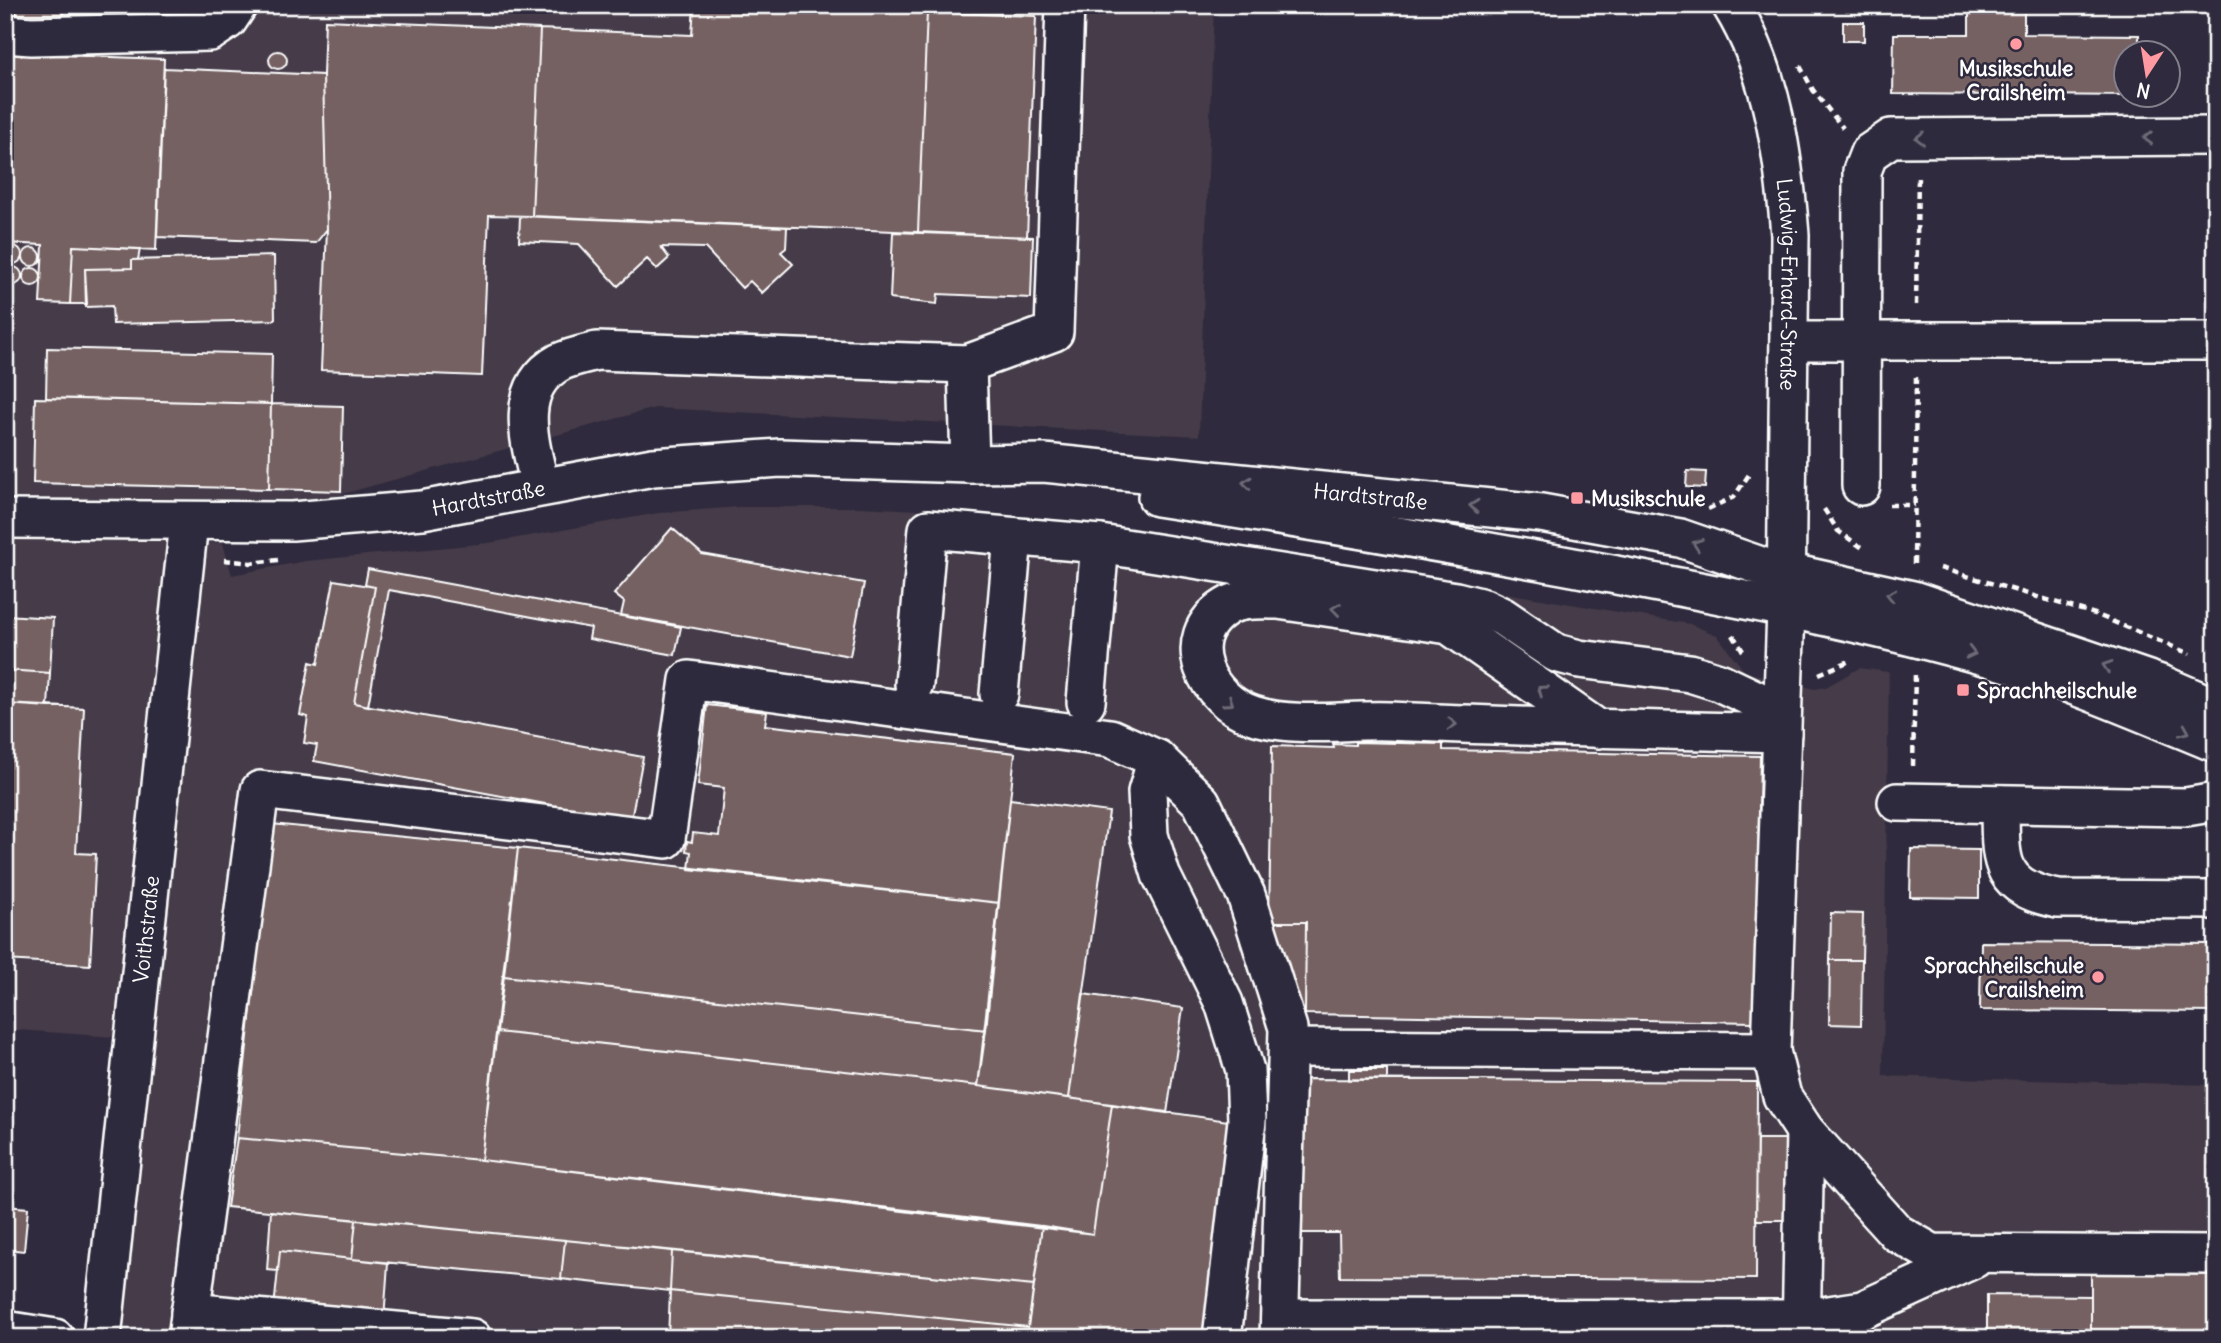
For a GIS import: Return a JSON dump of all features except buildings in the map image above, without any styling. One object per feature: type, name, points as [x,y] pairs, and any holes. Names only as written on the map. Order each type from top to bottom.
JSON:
[{"type":"street","points":[[5,34],[31,36],[210,32],[228,20],[238,5]]},
{"type":"street","points":[[540,485],[527,426],[528,403],[539,379],[560,362],[597,351],[967,364],[1054,332],[1065,5]]},
{"type":"street","name":"Ludwig-Erhard-Straße","points":[[1731,5],[1759,68],[1786,179],[1790,235],[1789,341],[1804,502],[1775,569],[1786,609],[1771,1051],[1782,1096],[1805,1131],[1897,1233],[1932,1253],[2216,1255]]},
{"type":"street","points":[[1861,486],[1862,171],[1868,153],[1891,138],[2216,136]]},
{"type":"street","points":[[1789,341],[2216,341]]},
{"type":"street","points":[[967,364],[970,464]]},
{"type":"street","name":"Hardtstraße","points":[[5,519],[292,521],[422,510],[540,485],[653,467],[780,458],[970,464],[1044,463],[1541,513],[1680,538],[1775,569]]},
{"type":"street","name":"Hardtstraße","points":[[970,464],[1043,481],[1419,539],[1786,609]]},
{"type":"street","name":"Hardtstraße","points":[[1214,506],[1421,523],[1716,576],[1775,569]]},
{"type":"street","name":"Voithstraße","points":[[102,1338],[189,522]]},
{"type":"street","points":[[914,684],[928,529],[1100,544],[1465,603],[1503,617],[1556,653],[1579,659],[1690,673],[1719,682],[1782,722]]},
{"type":"street","points":[[999,695],[1013,537]]},
{"type":"street","points":[[1086,702],[1100,544]]},
{"type":"street","points":[[1775,569],[1913,600],[2163,685],[2216,708]]},
{"type":"street","points":[[1598,729],[1449,625],[1278,600],[1253,600],[1228,605],[1213,618],[1202,637],[1200,661],[1207,682],[1227,703],[1253,715],[1286,721],[1387,721],[1598,729],[1782,722]]},
{"type":"street","points":[[1786,609],[1992,658],[2085,689],[2216,743]]},
{"type":"street","points":[[472,1338],[189,1325],[260,790],[666,839],[689,680],[1110,738],[1157,759],[1201,802],[1246,895],[1288,1028],[1280,1328],[1801,1328],[1862,1310],[1988,1253]]},
{"type":"street","points":[[1157,759],[1147,792],[1153,849],[1161,875],[1224,1003],[1245,1070],[1247,1121],[1222,1338]]},
{"type":"street","points":[[1911,802],[2186,807],[2216,802]]},
{"type":"street","points":[[2000,804],[2001,861],[2007,874],[2034,895],[2058,899],[2216,900]]},
{"type":"street","points":[[1289,1048],[1771,1051]]},
{"type":"street","points":[[1801,1328],[1805,1131]]},
{"type":"street","points":[[5,1330],[55,1338]]},
{"type":"path","points":[[1797,60],[1834,119],[1868,153]]},
{"type":"path","points":[[1696,509],[1722,504],[1734,497],[1743,486],[1752,465]]},
{"type":"path","points":[[1804,502],[1859,547],[1871,552]]},
{"type":"path","points":[[1904,559],[2013,587],[2095,614],[2191,654]]},
{"type":"path","points":[[1911,802],[1915,668]]},
{"type":"shaded area","points":[[5,5],[1214,5],[1199,436],[655,408],[332,497],[190,507],[5,504]]},
{"type":"shaded area","points":[[738,507],[860,507],[979,513],[1106,526],[1690,624],[1717,635],[1745,672],[1815,689],[1826,687],[1859,668],[1889,672],[1883,1076],[2216,1085],[2216,1338],[101,1338],[113,1037],[5,1029],[5,535],[223,543],[232,575],[305,561],[488,543],[658,513]]},
{"type":"place","name":"Musikschule Crailsheim","points":[[2016,44]]},
{"type":"place","name":"Musikschule","points":[[1577,498]]},
{"type":"place","name":"Sprachheilschule","points":[[1963,690]]},
{"type":"place","name":"Sprachheilschule Crailsheim","points":[[2098,977]]}]
